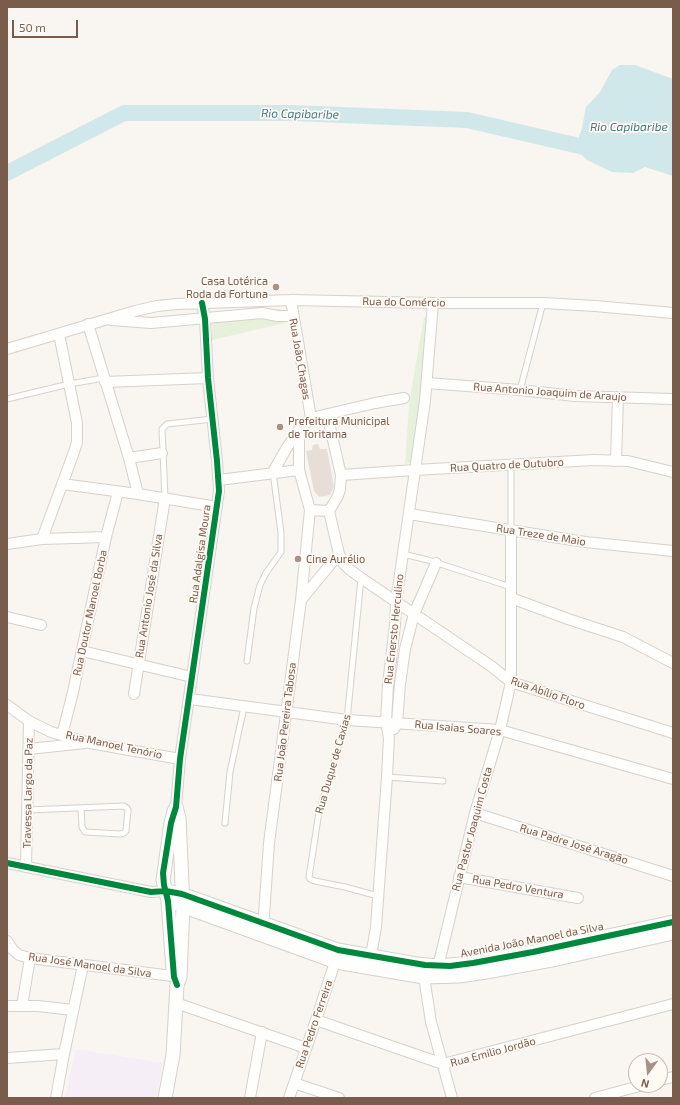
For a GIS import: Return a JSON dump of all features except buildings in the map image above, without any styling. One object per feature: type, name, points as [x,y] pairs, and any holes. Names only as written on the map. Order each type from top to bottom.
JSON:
[{"type":"street","name":"Rua do Comércio","points":[[105,320],[157,306],[290,300],[433,303],[543,303],[673,313]]},
{"type":"street","name":"Rua João Chagas","points":[[290,300],[311,418]]},
{"type":"street","name":"Rua Adalgisa Moura","points":[[176,808],[180,759],[217,508],[219,480],[202,303]]},
{"type":"street","name":"Rua Enersto Herculino","points":[[371,956],[376,927],[387,777],[389,738],[386,722],[388,684],[395,625],[396,602],[427,383],[433,303]]},
{"type":"street","points":[[7,349],[105,320],[151,323],[262,313],[278,316],[292,316]]},
{"type":"street","points":[[88,324],[129,458],[138,494]]},
{"type":"street","points":[[42,539],[74,452],[77,437],[78,424],[59,334]]},
{"type":"street","points":[[104,380],[208,378]]},
{"type":"street","name":"Rua Antonio Joaquim de Araujo","points":[[427,383],[575,396],[673,399]]},
{"type":"street","points":[[616,461],[618,397]]},
{"type":"street","points":[[273,472],[299,430],[311,418],[404,398]]},
{"type":"street","points":[[301,600],[339,554],[329,511],[338,496],[341,475],[327,414]]},
{"type":"street","points":[[299,430],[299,470],[310,510],[329,511]]},
{"type":"street","points":[[129,458],[162,454]]},
{"type":"street","name":"Rua Quatro de Outubro","points":[[341,475],[594,460],[643,464],[673,472]]},
{"type":"street","points":[[219,480],[273,472],[299,470]]},
{"type":"street","points":[[62,484],[165,498],[217,508]]},
{"type":"street","name":"Rua Doutor Manoel Borba","points":[[62,735],[82,651],[106,537],[118,492]]},
{"type":"street","name":"Rua Antonio José da Silva","points":[[134,694],[165,498]]},
{"type":"street","name":"Rua João Pereira Tabosa","points":[[263,929],[269,843],[301,600],[310,510]]},
{"type":"street","name":"Rua Treze de Maio","points":[[409,514],[585,542],[673,551]]},
{"type":"street","name":"Rua Pastor Joaquim Costa","points":[[431,971],[500,730],[511,682],[512,531]]},
{"type":"street","points":[[7,544],[42,539],[106,537]]},
{"type":"street","name":"Rua Abílio Floro","points":[[339,554],[344,564],[361,578],[491,666],[511,682],[673,733]]},
{"type":"street","points":[[389,738],[397,723],[400,684],[405,649],[414,614],[436,563]]},
{"type":"street","points":[[511,598],[568,620],[623,637],[673,663]]},
{"type":"street","points":[[7,617],[41,625]]},
{"type":"street","points":[[82,651],[192,677]]},
{"type":"street","name":"Rua Isaias Soares","points":[[190,699],[347,720],[500,730],[673,779]]},
{"type":"street","name":"Rua Manoel Tenório","points":[[7,705],[29,721],[51,732],[90,743],[180,759]]},
{"type":"street","name":"Travessa Largo da Paz","points":[[26,866],[29,721]]},
{"type":"street","points":[[29,749],[90,743]]},
{"type":"street","points":[[176,808],[171,823],[163,880],[167,896],[177,980]]},
{"type":"street","points":[[165,1098],[173,1055],[182,900],[179,818],[176,808]]},
{"type":"street","name":"Rua Padre José Aragão","points":[[475,813],[673,876]]},
{"type":"street","points":[[7,863],[167,896]]},
{"type":"street","name":"Rua Pedro Ventura","points":[[459,877],[578,898]]},
{"type":"street","name":"Avenida João Manoel da Silva","points":[[167,896],[182,900],[337,956],[431,971],[486,972],[556,959],[673,933]]},
{"type":"street","name":"Avenida João Manoel da Silva","points":[[337,956],[371,956],[431,971],[673,922]]},
{"type":"street","name":"Rua José Manoel da Silva","points":[[7,941],[13,950],[30,958],[177,980]]},
{"type":"street","name":"Rua Pedro Ferreira","points":[[289,1098],[337,956]]},
{"type":"street","points":[[22,1006],[30,958]]},
{"type":"street","points":[[56,1098],[83,965]]},
{"type":"street","points":[[431,971],[431,1022],[452,1098]]},
{"type":"street","points":[[176,1003],[306,1048]]},
{"type":"street","name":"Rua Emilio Jordão","points":[[316,1020],[443,1064],[673,1004]]},
{"type":"street","points":[[7,1006],[73,1010]]},
{"type":"street","points":[[250,1098],[262,1032]]},
{"type":"street","points":[[7,1058],[64,1054]]},
{"type":"street","points":[[294,1083],[339,1098]]},
{"type":"street","points":[[595,1098],[628,1089]]},
{"type":"lane","points":[[520,390],[543,303]]},
{"type":"lane","points":[[7,400],[69,384],[104,380]]},
{"type":"lane","points":[[165,498],[162,429],[167,424],[213,418]]},
{"type":"lane","points":[[511,464],[512,531]]},
{"type":"lane","points":[[247,660],[254,608],[260,585],[266,573],[281,552],[281,533],[273,472]]},
{"type":"lane","points":[[403,554],[511,587]]},
{"type":"lane","name":"Rua Duque de Caxias","points":[[361,578],[347,720],[319,812],[309,877],[315,881],[378,896]]},
{"type":"lane","points":[[225,823],[230,772],[244,707]]},
{"type":"lane","points":[[387,777],[443,781]]},
{"type":"lane","points":[[28,810],[122,806],[126,807],[128,810],[126,831],[120,834],[86,832],[82,827],[81,808]]},
{"type":"shaded area","points":[[76,1049],[163,1063],[156,1098],[65,1098]]},
{"type":"green space","points":[[282,309],[285,323],[212,340],[213,314]]},
{"type":"green space","points":[[424,317],[435,318],[421,461],[405,464],[409,404]]},
{"type":"water","name":"Rio Capibaribe","points":[[620,65],[635,65],[673,79],[673,176],[645,167],[633,173],[612,172],[587,160],[581,154],[578,140],[586,107],[600,92],[612,70]]},
{"type":"waterway","name":"Rio Capibaribe","points":[[7,173],[124,113],[291,113],[467,120],[601,151]]},
{"type":"cycle path","points":[[177,985],[174,977],[168,901],[163,873],[171,823],[176,807],[180,759],[219,491],[208,378],[205,319],[202,303]]},
{"type":"cycle path","points":[[7,863],[151,892],[166,891],[182,894],[338,950],[425,965],[450,966],[473,963],[533,952],[673,922]]},
{"type":"place","name":"Casa Lotérica Roda da Fortuna","points":[[276,287]]},
{"type":"place","name":"Prefeitura Municipal de Toritama","points":[[280,427]]},
{"type":"place","name":"Cine Aurélio","points":[[298,559]]}]
